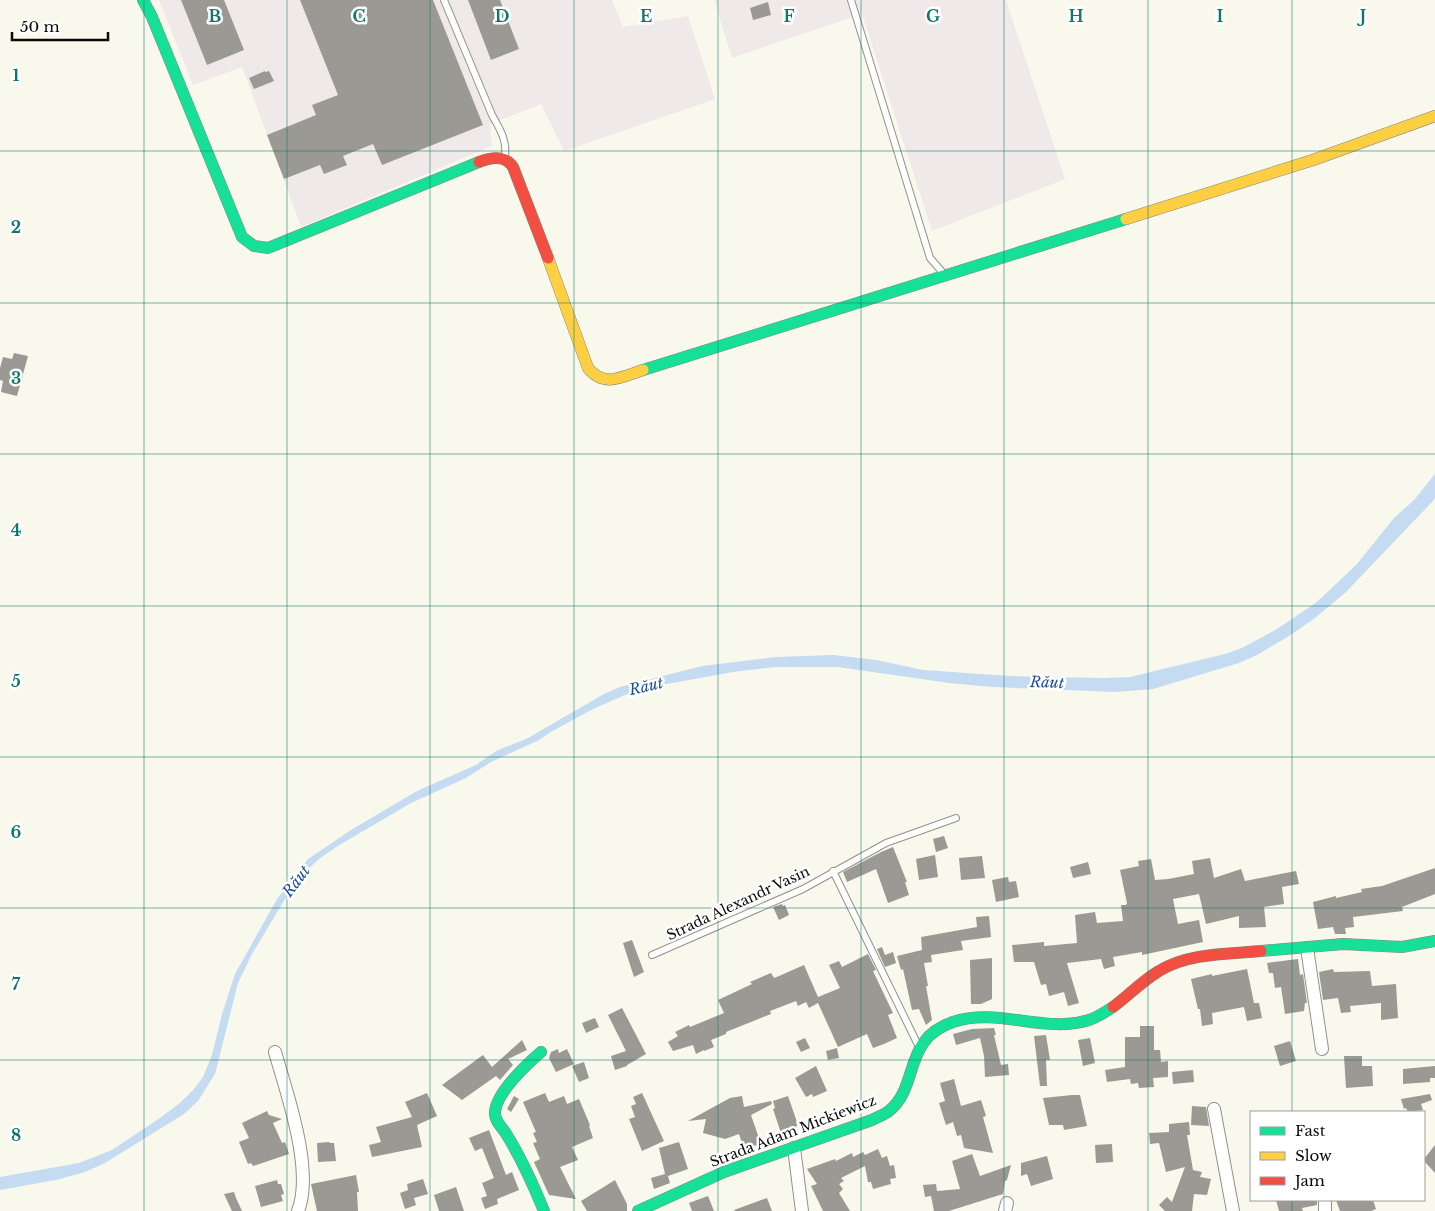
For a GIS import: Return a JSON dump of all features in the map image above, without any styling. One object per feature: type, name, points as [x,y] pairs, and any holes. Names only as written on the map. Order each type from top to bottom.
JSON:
[{"type":"street","points":[[143,0],[152,17],[242,237],[250,245],[268,248],[487,159],[505,159],[512,164],[516,172],[588,368],[595,376],[603,380],[618,378],[1313,160],[1435,116]]},
{"type":"street","name":"Strada Adam Mickiewicz","points":[[638,1211],[667,1196],[730,1170],[872,1120],[888,1111],[896,1102],[907,1083],[920,1049],[932,1032],[956,1021],[994,1018],[1074,1023],[1099,1017],[1162,968],[1210,956],[1343,944],[1402,947],[1435,941]]},
{"type":"street","points":[[1307,948],[1322,1049]]},
{"type":"street","points":[[275,1052],[291,1109],[303,1168],[304,1184],[298,1211]]},
{"type":"street","points":[[541,1052],[505,1092],[496,1106],[495,1112],[498,1121],[523,1165],[544,1211]]},
{"type":"street","points":[[1214,1109],[1233,1211]]},
{"type":"street","points":[[794,1148],[802,1211]]},
{"type":"lane","points":[[444,0],[492,115],[501,131],[506,145],[505,159]]},
{"type":"lane","points":[[851,0],[930,258],[945,274]]},
{"type":"lane","name":"Strada Alexandr Vasin","points":[[652,955],[803,889],[886,843],[956,818]]},
{"type":"lane","points":[[833,871],[920,1049]]},
{"type":"shaded area","points":[[159,0],[612,0],[623,27],[688,16],[715,99],[564,151],[541,104],[490,124],[492,146],[301,227],[242,67],[193,85]]},
{"type":"shaded area","points":[[714,0],[1006,0],[1065,179],[932,231],[862,14],[732,58]]},
{"type":"water","name":"Răut","points":[[1435,474],[1435,498],[1432,502],[1346,592],[1315,618],[1257,655],[1239,663],[1153,689],[1115,692],[992,687],[949,683],[838,667],[775,667],[733,672],[656,686],[625,695],[593,709],[539,740],[491,762],[466,778],[411,803],[336,847],[304,873],[288,894],[252,954],[238,983],[215,1074],[198,1101],[184,1114],[105,1163],[85,1172],[56,1180],[0,1190],[0,1177],[79,1163],[112,1150],[160,1118],[180,1103],[194,1089],[203,1077],[212,1055],[222,1014],[235,974],[277,899],[308,859],[351,830],[417,791],[476,765],[496,751],[528,738],[604,694],[620,687],[702,666],[776,657],[834,655],[876,660],[923,670],[1010,676],[1104,678],[1130,677],[1225,654],[1242,648],[1277,629],[1317,602],[1357,564],[1394,518],[1414,500]]},
{"type":"building","points":[[181,0],[224,0],[244,50],[207,65]]},
{"type":"building","points":[[300,0],[433,0],[483,125],[382,165],[373,144],[343,156],[347,165],[324,174],[320,165],[284,179],[267,135],[316,115],[312,105],[338,95]]},
{"type":"building","points":[[468,0],[500,0],[519,49],[491,60]]},
{"type":"building","points":[[768,2],[771,15],[753,20],[750,8]]},
{"type":"building","points":[[269,71],[274,81],[254,89],[249,78]]},
{"type":"building","points":[[14,353],[28,356],[17,396],[1,392],[3,381],[0,380],[0,368],[3,357],[12,359]]},
{"type":"building","points":[[944,836],[948,848],[936,852],[933,839]]},
{"type":"building","points":[[893,847],[907,882],[905,882],[909,895],[888,903],[876,869],[847,882],[843,872]]},
{"type":"building","points":[[935,855],[938,877],[919,880],[916,859]]},
{"type":"building","points":[[982,856],[985,878],[961,880],[959,858]]},
{"type":"building","points":[[1210,858],[1214,878],[1241,869],[1245,881],[1296,871],[1299,884],[1282,887],[1284,904],[1264,907],[1266,927],[1239,928],[1239,916],[1206,924],[1199,894],[1173,899],[1178,924],[1199,920],[1203,942],[1142,955],[1142,952],[1113,957],[1115,966],[1104,969],[1101,959],[1067,963],[1079,1003],[1068,1006],[1064,992],[1049,996],[1046,984],[1041,985],[1034,962],[1014,962],[1012,945],[1044,942],[1044,946],[1077,943],[1075,915],[1095,912],[1097,923],[1123,921],[1121,905],[1126,905],[1127,903],[1120,870],[1139,866],[1138,861],[1151,859],[1155,880],[1168,879],[1194,874],[1192,861]]},
{"type":"building","points":[[1088,862],[1091,874],[1073,878],[1070,867]]},
{"type":"building","points":[[1435,868],[1435,894],[1402,907],[1403,911],[1353,917],[1354,927],[1345,928],[1346,934],[1335,934],[1333,927],[1318,929],[1313,902],[1362,892],[1361,889],[1382,886]]},
{"type":"building","points":[[1008,877],[1009,882],[1016,881],[1019,897],[996,902],[992,880]]},
{"type":"building","points":[[782,904],[783,906],[785,905],[789,915],[779,920],[773,907]]},
{"type":"building","points":[[989,916],[991,937],[961,941],[963,950],[931,955],[932,962],[924,963],[932,1020],[926,1025],[919,1009],[912,1010],[903,969],[901,970],[897,956],[922,950],[921,937],[977,927],[976,917]]},
{"type":"building","points":[[632,940],[644,972],[634,977],[623,943]]},
{"type":"building","points":[[882,947],[885,955],[893,952],[896,963],[885,967],[877,949]]},
{"type":"building","points":[[868,954],[876,970],[873,971],[893,1013],[888,1015],[897,1038],[884,1044],[873,1048],[867,1034],[838,1047],[818,1003],[809,1008],[806,1002],[798,1006],[796,1001],[770,1011],[771,1014],[726,1032],[726,1034],[711,1040],[714,1047],[696,1054],[693,1045],[673,1051],[668,1042],[678,1036],[675,1032],[724,1013],[718,1000],[752,984],[750,982],[771,973],[774,978],[804,965],[818,997],[840,988],[829,965],[839,961],[842,967]]},
{"type":"building","points":[[992,958],[992,999],[981,1004],[971,1004],[970,960]]},
{"type":"building","points":[[1298,959],[1300,975],[1303,974],[1307,1003],[1305,1003],[1304,1011],[1285,1014],[1281,987],[1275,988],[1273,973],[1269,973],[1267,963]]},
{"type":"building","points":[[1247,969],[1254,1003],[1259,1003],[1262,1018],[1247,1021],[1244,1007],[1212,1013],[1213,1024],[1202,1026],[1200,1009],[1198,1009],[1191,979]]},
{"type":"building","points":[[1333,969],[1334,972],[1370,971],[1372,986],[1396,984],[1398,1018],[1381,1020],[1381,1003],[1350,1006],[1351,1012],[1341,1013],[1338,998],[1323,1000],[1319,972]]},
{"type":"building","points":[[622,1008],[646,1054],[627,1066],[615,1070],[611,1056],[626,1051],[608,1015]]},
{"type":"building","points":[[595,1018],[599,1027],[586,1033],[582,1023]]},
{"type":"building","points":[[1140,1026],[1154,1026],[1154,1050],[1160,1050],[1161,1062],[1168,1061],[1168,1077],[1153,1078],[1154,1087],[1139,1088],[1138,1083],[1131,1084],[1130,1079],[1107,1082],[1105,1070],[1125,1067],[1125,1037],[1140,1037]]},
{"type":"building","points":[[994,1028],[1001,1065],[1008,1064],[1009,1075],[985,1077],[984,1056],[980,1038],[956,1045],[953,1034],[972,1029]]},
{"type":"building","points":[[1046,1035],[1050,1060],[1046,1060],[1047,1086],[1040,1086],[1034,1036]]},
{"type":"building","points":[[805,1038],[810,1048],[801,1052],[796,1042]]},
{"type":"building","points":[[1090,1038],[1095,1063],[1083,1066],[1078,1040]]},
{"type":"building","points":[[522,1040],[527,1050],[508,1059],[513,1065],[500,1080],[496,1076],[462,1100],[442,1085],[483,1055],[492,1067]]},
{"type":"building","points":[[1290,1041],[1296,1061],[1280,1066],[1274,1046]]},
{"type":"building","points":[[837,1048],[839,1058],[828,1060],[826,1051]]},
{"type":"building","points":[[558,1049],[559,1053],[567,1049],[574,1064],[556,1072],[549,1058],[551,1052]]},
{"type":"building","points":[[1344,1056],[1362,1056],[1362,1066],[1372,1066],[1373,1086],[1346,1088]]},
{"type":"building","points":[[584,1062],[589,1078],[579,1082],[572,1066]]},
{"type":"building","points":[[816,1066],[827,1091],[813,1097],[812,1094],[806,1097],[795,1078]]},
{"type":"building","points":[[1435,1066],[1435,1078],[1430,1078],[1430,1082],[1403,1084],[1403,1069]]},
{"type":"building","points":[[1193,1070],[1194,1082],[1173,1084],[1172,1072]]},
{"type":"building","points":[[954,1079],[961,1106],[981,1100],[986,1116],[983,1117],[993,1153],[964,1148],[961,1135],[957,1136],[953,1122],[946,1125],[939,1103],[945,1101],[940,1083]]},
{"type":"building","points":[[427,1093],[437,1116],[417,1125],[422,1147],[372,1157],[369,1145],[381,1142],[376,1127],[412,1117],[405,1102]]},
{"type":"building","points":[[545,1093],[549,1102],[564,1096],[567,1104],[579,1099],[590,1125],[593,1138],[572,1147],[578,1160],[560,1167],[576,1199],[549,1195],[534,1162],[540,1159],[533,1143],[537,1142],[533,1133],[536,1132],[523,1102]]},
{"type":"building","points":[[642,1093],[664,1141],[642,1151],[629,1119],[635,1117],[631,1106],[636,1104],[633,1097]]},
{"type":"building","points":[[1430,1094],[1432,1100],[1421,1104],[1423,1110],[1408,1111],[1406,1108],[1404,1109],[1401,1099]]},
{"type":"building","points":[[1080,1095],[1087,1126],[1064,1130],[1063,1125],[1049,1125],[1043,1098]]},
{"type":"building","points":[[514,1096],[519,1099],[511,1112],[507,1109]]},
{"type":"building","points":[[742,1096],[744,1107],[771,1101],[772,1104],[751,1115],[761,1144],[744,1149],[739,1134],[725,1139],[703,1133],[706,1119],[688,1121],[730,1098]]},
{"type":"building","points":[[788,1096],[798,1125],[796,1126],[798,1134],[783,1139],[773,1109],[775,1108],[773,1101]]},
{"type":"building","points":[[1192,1106],[1206,1107],[1209,1126],[1191,1125]]},
{"type":"building","points":[[267,1111],[269,1115],[282,1119],[273,1123],[282,1143],[285,1142],[289,1154],[253,1166],[251,1163],[248,1164],[239,1142],[249,1138],[242,1123]]},
{"type":"building","points":[[1189,1122],[1190,1135],[1187,1135],[1193,1170],[1202,1172],[1200,1177],[1211,1179],[1207,1195],[1194,1194],[1192,1211],[1165,1211],[1159,1205],[1167,1197],[1172,1202],[1185,1167],[1166,1172],[1159,1143],[1150,1144],[1149,1133],[1169,1132],[1169,1124]]},
{"type":"building","points":[[489,1130],[506,1175],[512,1172],[519,1190],[497,1199],[498,1204],[485,1209],[481,1198],[487,1196],[482,1183],[494,1178],[482,1148],[475,1151],[469,1138]]},
{"type":"building","points":[[679,1142],[688,1169],[668,1176],[670,1183],[654,1189],[651,1178],[665,1174],[659,1148]]},
{"type":"building","points":[[317,1143],[334,1143],[336,1161],[318,1162]]},
{"type":"building","points":[[1112,1144],[1113,1162],[1096,1163],[1095,1145]]},
{"type":"building","points":[[1435,1145],[1435,1173],[1425,1162],[1425,1158]]},
{"type":"building","points":[[878,1149],[882,1158],[887,1156],[890,1166],[894,1165],[896,1178],[890,1179],[891,1184],[873,1189],[871,1182],[868,1182],[865,1166],[841,1178],[844,1181],[839,1184],[843,1189],[839,1193],[850,1211],[823,1211],[811,1186],[817,1184],[807,1169],[835,1159],[836,1161],[852,1153],[853,1157],[863,1152],[865,1155]]},
{"type":"building","points":[[972,1154],[980,1176],[1011,1165],[1007,1180],[1005,1181],[1003,1194],[949,1211],[934,1211],[931,1196],[925,1197],[923,1185],[936,1184],[937,1191],[960,1189],[952,1161]]},
{"type":"building","points":[[1047,1156],[1053,1179],[1031,1186],[1027,1174],[1021,1176],[1021,1163]]},
{"type":"building","points":[[356,1175],[359,1192],[357,1192],[358,1211],[317,1211],[311,1184]]},
{"type":"building","points":[[423,1179],[428,1194],[414,1198],[416,1205],[405,1209],[400,1193],[408,1190],[407,1184]]},
{"type":"building","points":[[277,1180],[278,1184],[281,1184],[284,1194],[281,1195],[283,1201],[261,1207],[255,1186]]},
{"type":"building","points":[[615,1180],[627,1204],[627,1211],[587,1211],[581,1201]]},
{"type":"building","points":[[456,1187],[464,1211],[439,1211],[434,1195]]},
{"type":"building","points":[[234,1192],[242,1211],[232,1211],[224,1194]]},
{"type":"building","points":[[708,1196],[714,1211],[692,1211],[689,1203]]},
{"type":"building","points":[[767,1198],[772,1211],[734,1210]]},
{"type":"building","points":[[1276,1201],[1317,1201],[1317,1205],[1302,1208],[1303,1211],[1279,1211]]},
{"type":"building","points":[[1336,1201],[1373,1201],[1376,1209],[1371,1211],[1340,1211]]},
{"type":"traffic: fast","points":[[143,0],[152,17],[242,237],[254,246],[268,248],[479,162]]},
{"type":"traffic: fast","points":[[643,370],[1126,219]]},
{"type":"traffic: fast","points":[[1261,951],[1343,944],[1402,947],[1435,941]]},
{"type":"traffic: fast","points":[[638,1211],[724,1172],[872,1120],[889,1111],[899,1101],[919,1051],[926,1040],[937,1030],[953,1022],[987,1017],[1038,1023],[1072,1023],[1092,1019],[1113,1007]]},
{"type":"traffic: fast","points":[[541,1052],[506,1088],[497,1104],[495,1115],[511,1141],[544,1211]]},
{"type":"traffic: slow","points":[[1126,219],[1313,160],[1435,116]]},
{"type":"traffic: slow","points":[[548,258],[588,368],[600,378],[607,379],[621,378],[643,370]]},
{"type":"traffic: jam","points":[[479,162],[498,158],[506,160],[513,167],[548,258]]},
{"type":"traffic: jam","points":[[1113,1007],[1147,979],[1170,965],[1208,955],[1261,951]]}]
